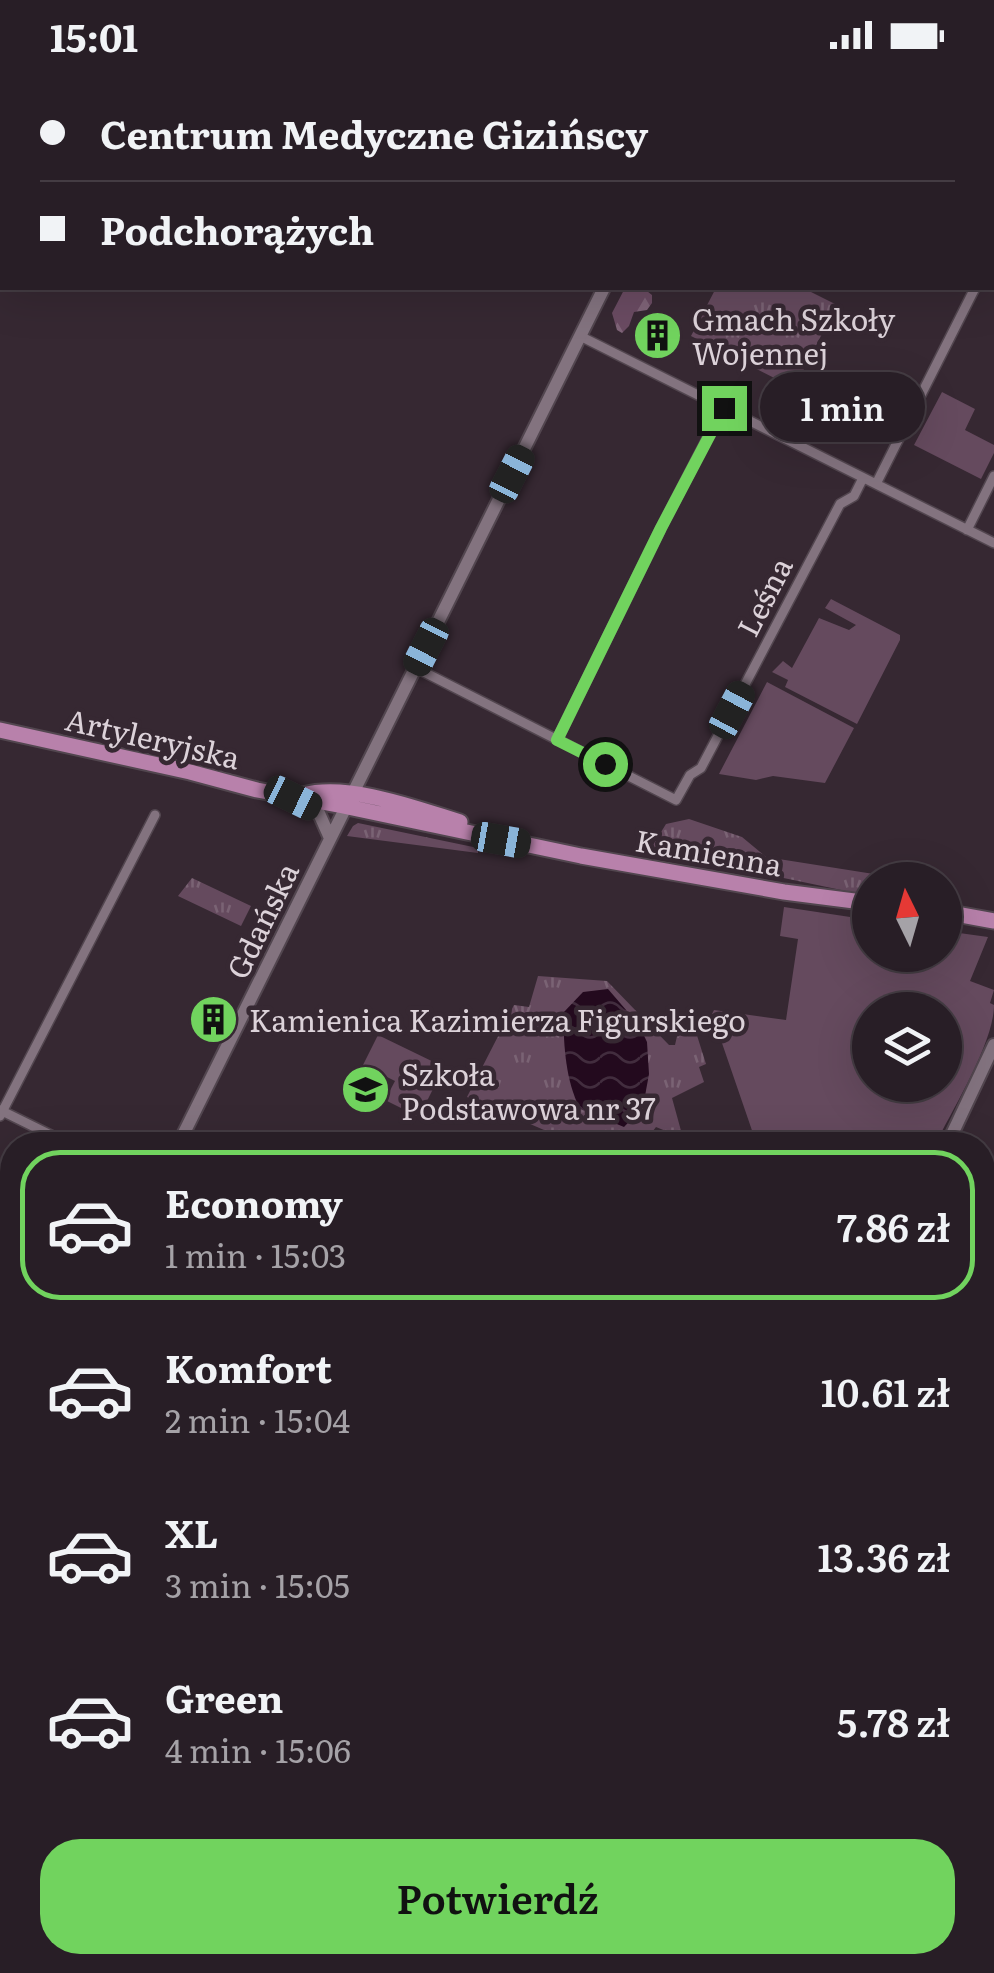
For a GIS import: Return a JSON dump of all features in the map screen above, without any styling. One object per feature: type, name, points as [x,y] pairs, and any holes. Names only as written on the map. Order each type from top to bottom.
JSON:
[{"type":"main road","name":"Gdańska","points":[[184,1132],[603,290]]},
{"type":"main road","name":"Artyleryjska","points":[[0,730],[293,798],[314,792],[348,799]]},
{"type":"main road","points":[[368,764],[368,783],[375,799]]},
{"type":"main road","points":[[293,798],[318,811],[330,838]]},
{"type":"main road","name":"Kamienna","points":[[348,799],[375,799],[540,847]]},
{"type":"main road","name":"Kamienna","points":[[348,799],[582,856],[784,892],[852,900]]},
{"type":"main road","points":[[962,913],[994,917]]},
{"type":"main road","points":[[953,1132],[994,1044]]},
{"type":"street","points":[[876,484],[974,290]]},
{"type":"street","points":[[580,336],[994,543]]},
{"type":"street","points":[[557,740],[724,408]]},
{"type":"street","points":[[967,530],[994,476]]},
{"type":"street","name":"Leśna","points":[[416,668],[676,800],[690,775],[700,768],[840,504],[854,496],[863,478]]},
{"type":"street","points":[[43,1132],[1,1113],[155,815]]},
{"type":"green space","points":[[624,290],[646,290],[652,295],[647,310],[634,312],[622,333],[617,330],[612,313]]},
{"type":"green space","points":[[715,290],[807,290],[837,305],[794,388],[691,336]]},
{"type":"green space","points":[[942,392],[975,409],[965,430],[994,445],[981,479],[914,445]]},
{"type":"green space","points":[[831,599],[900,635],[857,724],[785,687],[788,680],[772,672],[783,661],[792,668],[819,618],[849,630],[856,625],[825,608]]},
{"type":"green space","points":[[767,682],[854,728],[825,783],[719,774]]},
{"type":"green space","points":[[689,819],[742,837],[766,857],[852,871],[852,892],[650,850],[666,824]]},
{"type":"green space","points":[[358,823],[478,848],[478,853],[347,836]]},
{"type":"green space","points":[[192,878],[251,906],[241,926],[178,896]]},
{"type":"green space","points":[[784,907],[852,917],[852,972],[962,972],[962,933],[988,937],[970,981],[994,990],[990,1003],[994,1005],[992,1020],[962,1093],[962,992],[852,992],[852,1102],[957,1102],[942,1132],[753,1132],[712,1014],[714,1010],[786,1020],[798,939],[780,936]]},
{"type":"green space","points":[[538,976],[607,981],[669,1045],[675,1045],[678,1032],[687,1033],[694,1026],[706,1064],[699,1067],[704,1082],[672,1098],[681,1132],[656,1127],[652,1132],[549,1132],[467,1097],[514,1005],[529,1007]]},
{"type":"green space","points":[[378,1035],[444,1067],[419,1117],[385,1100],[395,1081],[363,1065]]},
{"type":"water","points":[[608,989],[639,1025],[647,1042],[649,1074],[643,1107],[624,1127],[580,1109],[566,1062],[563,1013],[583,992]]},
{"type":"place","name":"Gmach Szkoły Wojennej","points":[[657,335]]},
{"type":"place","name":"Kamienica Kazimierza Figurskiego","points":[[214,1019]]},
{"type":"place","name":"Szkoła Podstawowa nr 37","points":[[366,1090]]},
{"type":"route","points":[[605,764],[557,740],[724,408]]}]
